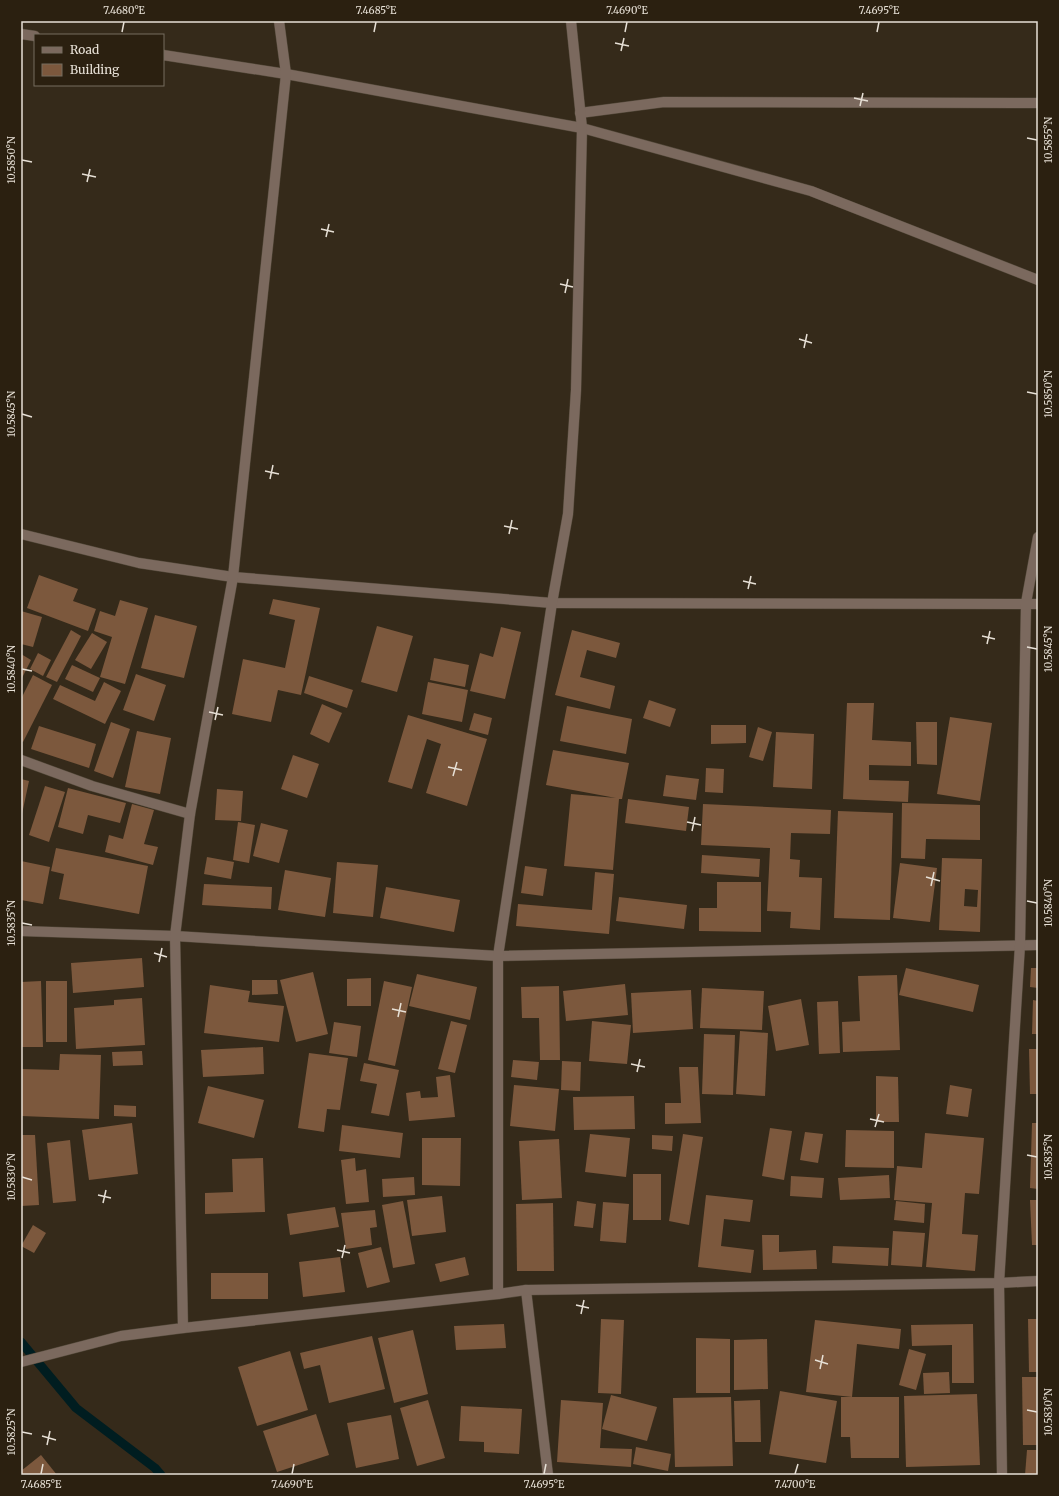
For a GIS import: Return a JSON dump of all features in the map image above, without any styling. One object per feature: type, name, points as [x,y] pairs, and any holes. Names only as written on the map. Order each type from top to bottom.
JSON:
[{"type":"street","points":[[183,1328],[175,936],[190,814],[233,577],[286,74],[279,21]]},
{"type":"street","points":[[498,1294],[498,956],[568,507],[576,390],[582,128],[571,21]]},
{"type":"street","points":[[21,34],[34,36]]},
{"type":"street","points":[[164,55],[286,74],[582,128],[811,191],[1038,280]]},
{"type":"street","points":[[580,113],[664,102],[1038,103]]},
{"type":"street","points":[[21,534],[139,563],[233,577],[552,603],[1038,604]]},
{"type":"street","points":[[1002,1475],[999,1283],[1020,946],[1026,603],[1038,536]]},
{"type":"street","points":[[21,760],[92,786],[190,814]]},
{"type":"street","points":[[21,931],[175,936],[498,956],[1038,945]]},
{"type":"street","points":[[21,1362],[121,1336],[526,1290],[999,1283],[1038,1281]]},
{"type":"street","points":[[526,1290],[548,1475]]},
{"type":"building","points":[[39,575],[78,589],[73,601],[96,609],[88,631],[27,608]]},
{"type":"building","points":[[273,599],[320,608],[301,695],[278,690],[271,722],[232,714],[243,659],[285,668],[295,620],[269,614]]},
{"type":"building","points":[[120,600],[148,608],[125,684],[100,677],[112,637],[94,631],[100,611],[115,616]]},
{"type":"building","points":[[21,611],[42,617],[33,647],[21,644]]},
{"type":"building","points":[[155,615],[197,626],[184,678],[141,668]]},
{"type":"building","points":[[377,626],[413,636],[397,692],[361,682]]},
{"type":"building","points":[[501,627],[521,632],[505,699],[470,691],[480,653],[493,657]]},
{"type":"building","points":[[71,630],[81,636],[57,682],[46,677]]},
{"type":"building","points":[[572,630],[620,643],[616,658],[587,650],[580,677],[615,686],[610,709],[555,695]]},
{"type":"building","points":[[92,633],[107,642],[91,669],[75,660]]},
{"type":"building","points":[[38,653],[51,660],[43,676],[30,669]]},
{"type":"building","points":[[21,654],[31,660],[21,680]]},
{"type":"building","points":[[434,658],[469,665],[465,687],[430,680]]},
{"type":"building","points":[[72,665],[100,678],[93,692],[65,679]]},
{"type":"building","points":[[136,674],[166,685],[154,721],[123,710]]},
{"type":"building","points":[[33,675],[52,685],[23,742],[21,741],[21,699]]},
{"type":"building","points":[[309,676],[353,690],[347,708],[304,693]]},
{"type":"building","points":[[104,682],[121,691],[105,724],[53,699],[60,685],[95,701]]},
{"type":"building","points":[[428,682],[468,690],[462,722],[422,714]]},
{"type":"building","points":[[649,700],[676,709],[670,727],[643,718]]},
{"type":"building","points":[[847,703],[874,703],[872,740],[911,742],[911,766],[869,765],[869,780],[909,781],[908,802],[843,799]]},
{"type":"building","points":[[322,704],[342,713],[329,743],[310,734]]},
{"type":"building","points":[[567,706],[632,719],[626,754],[560,741]]},
{"type":"building","points":[[474,713],[492,718],[488,735],[469,730]]},
{"type":"building","points":[[408,715],[487,739],[467,806],[426,793],[441,744],[427,739],[412,789],[388,782]]},
{"type":"building","points":[[950,717],[992,723],[980,801],[937,794]]},
{"type":"building","points":[[111,722],[130,729],[113,778],[94,771]]},
{"type":"building","points":[[916,722],[937,722],[937,765],[917,764]]},
{"type":"building","points":[[711,725],[746,725],[746,743],[711,744]]},
{"type":"building","points":[[39,726],[96,744],[89,768],[31,749]]},
{"type":"building","points":[[758,727],[772,732],[763,761],[749,757]]},
{"type":"building","points":[[137,731],[171,738],[160,794],[125,787]]},
{"type":"building","points":[[776,732],[814,734],[812,789],[773,787]]},
{"type":"building","points":[[553,750],[629,763],[622,799],[619,799],[613,870],[564,866],[571,794],[616,798],[546,785]]},
{"type":"building","points":[[293,755],[319,764],[307,798],[281,789]]},
{"type":"building","points":[[706,768],[724,769],[723,793],[705,792]]},
{"type":"building","points":[[666,775],[699,779],[696,800],[663,796]]},
{"type":"building","points":[[21,779],[29,781],[22,814],[21,814]]},
{"type":"building","points":[[45,786],[65,792],[49,842],[29,835]]},
{"type":"building","points":[[68,788],[126,803],[120,823],[88,815],[83,834],[58,827]]},
{"type":"building","points":[[217,789],[243,791],[241,821],[215,820]]},
{"type":"building","points":[[628,799],[689,807],[686,831],[625,823]]},
{"type":"building","points":[[902,803],[980,805],[980,840],[926,839],[925,859],[901,858]]},
{"type":"building","points":[[132,804],[154,810],[144,844],[158,847],[153,865],[105,852],[109,835],[123,839]]},
{"type":"building","points":[[703,804],[831,810],[830,834],[791,833],[790,859],[800,860],[799,877],[822,878],[820,930],[790,928],[791,912],[767,911],[770,848],[701,845]]},
{"type":"building","points":[[838,811],[893,813],[890,920],[834,918]]},
{"type":"building","points":[[238,822],[255,825],[249,863],[233,860]]},
{"type":"building","points":[[261,823],[288,830],[279,863],[253,856]]},
{"type":"building","points":[[56,848],[148,866],[139,914],[59,899],[64,874],[51,871]]},
{"type":"building","points":[[702,855],[760,859],[759,877],[701,873]]},
{"type":"building","points":[[207,857],[234,862],[231,879],[204,874]]},
{"type":"building","points":[[942,858],[982,859],[980,932],[939,930]],"holes":[[[965,889],[978,890],[977,907],[964,906]]]},
{"type":"building","points":[[21,861],[50,867],[43,904],[21,900]]},
{"type":"building","points":[[337,862],[378,865],[373,917],[333,913]]},
{"type":"building","points":[[900,863],[937,868],[930,922],[893,918]]},
{"type":"building","points":[[525,866],[547,869],[543,896],[521,893]]},
{"type":"building","points":[[285,870],[331,878],[325,917],[278,910]]},
{"type":"building","points":[[595,872],[614,874],[609,934],[516,926],[518,904],[592,910]]},
{"type":"building","points":[[717,882],[761,882],[761,932],[699,931],[699,908],[717,908]]},
{"type":"building","points":[[204,884],[272,887],[271,909],[202,905]]},
{"type":"building","points":[[386,887],[460,900],[454,932],[380,918]]},
{"type":"building","points":[[619,897],[687,905],[684,929],[616,921]]},
{"type":"building","points":[[142,958],[144,987],[73,993],[71,963]]},
{"type":"building","points":[[906,968],[979,985],[973,1012],[899,995]]},
{"type":"building","points":[[1031,968],[1038,968],[1038,988],[1030,987]]},
{"type":"building","points":[[313,972],[328,1034],[296,1042],[280,980]]},
{"type":"building","points":[[417,974],[477,987],[470,1020],[409,1006]]},
{"type":"building","points":[[897,975],[900,1050],[843,1052],[842,1022],[860,1021],[858,976]]},
{"type":"building","points":[[371,978],[371,1006],[347,1006],[347,979]]},
{"type":"building","points":[[252,980],[277,980],[278,994],[252,995]]},
{"type":"building","points":[[41,981],[43,1047],[21,1047],[21,982]]},
{"type":"building","points":[[46,981],[67,981],[67,1042],[46,1042]]},
{"type":"building","points":[[384,981],[412,987],[395,1066],[368,1060]]},
{"type":"building","points":[[625,984],[628,1015],[566,1021],[563,991]]},
{"type":"building","points":[[210,985],[250,991],[248,1002],[284,1006],[279,1042],[204,1033]]},
{"type":"building","points":[[559,986],[560,1060],[540,1060],[539,1018],[522,1018],[521,987]]},
{"type":"building","points":[[702,988],[764,991],[762,1030],[700,1028]]},
{"type":"building","points":[[691,990],[693,1029],[633,1033],[631,993]]},
{"type":"building","points":[[142,998],[145,1045],[76,1049],[74,1008],[114,1005],[114,1000]]},
{"type":"building","points":[[801,999],[809,1045],[776,1051],[768,1006]]},
{"type":"building","points":[[1033,1000],[1038,1001],[1038,1034],[1032,1034]]},
{"type":"building","points":[[838,1001],[840,1053],[819,1054],[817,1002]]},
{"type":"building","points":[[451,1021],[467,1025],[455,1073],[438,1069]]},
{"type":"building","points":[[592,1021],[631,1025],[627,1064],[589,1061]]},
{"type":"building","points":[[334,1022],[361,1026],[357,1057],[329,1053]]},
{"type":"building","points":[[740,1031],[768,1033],[765,1096],[736,1094]]},
{"type":"building","points":[[704,1034],[735,1035],[733,1095],[702,1094]]},
{"type":"building","points":[[263,1047],[264,1074],[203,1077],[201,1050]]},
{"type":"building","points":[[1029,1049],[1038,1049],[1038,1094],[1030,1094]]},
{"type":"building","points":[[142,1051],[143,1065],[113,1066],[112,1052]]},
{"type":"building","points":[[309,1053],[348,1058],[340,1110],[327,1109],[324,1132],[298,1128]]},
{"type":"building","points":[[60,1054],[101,1055],[99,1119],[21,1116],[21,1069],[59,1070]]},
{"type":"building","points":[[513,1060],[539,1062],[537,1080],[511,1077]]},
{"type":"building","points":[[562,1061],[581,1062],[580,1091],[561,1090]]},
{"type":"building","points":[[364,1063],[399,1070],[389,1116],[371,1113],[377,1084],[360,1081]]},
{"type":"building","points":[[679,1067],[698,1067],[701,1123],[665,1124],[665,1103],[681,1103]]},
{"type":"building","points":[[450,1075],[455,1117],[409,1121],[406,1093],[420,1091],[421,1098],[438,1097],[436,1077]]},
{"type":"building","points":[[876,1076],[898,1077],[899,1122],[876,1122]]},
{"type":"building","points":[[514,1085],[559,1089],[555,1131],[510,1126]]},
{"type":"building","points":[[950,1085],[972,1089],[968,1117],[946,1114]]},
{"type":"building","points":[[208,1086],[264,1100],[254,1138],[198,1123]]},
{"type":"building","points":[[634,1096],[635,1129],[574,1130],[573,1097]]},
{"type":"building","points":[[114,1105],[136,1106],[136,1117],[114,1116]]},
{"type":"building","points":[[132,1123],[138,1174],[89,1180],[82,1130]]},
{"type":"building","points":[[1032,1123],[1038,1123],[1038,1189],[1030,1188]]},
{"type":"building","points":[[342,1125],[403,1133],[400,1158],[339,1151]]},
{"type":"building","points":[[770,1128],[792,1131],[784,1180],[762,1176]]},
{"type":"building","points":[[846,1130],[894,1131],[894,1168],[845,1167]]},
{"type":"building","points":[[805,1132],[823,1134],[818,1163],[800,1160]]},
{"type":"building","points":[[925,1133],[984,1138],[979,1194],[965,1193],[962,1234],[978,1235],[975,1271],[926,1267],[932,1203],[894,1200],[897,1166],[922,1168]]},
{"type":"building","points":[[590,1134],[630,1138],[626,1177],[585,1172]]},
{"type":"building","points":[[683,1134],[703,1137],[689,1225],[669,1221]]},
{"type":"building","points":[[21,1135],[35,1135],[39,1205],[21,1206]]},
{"type":"building","points":[[652,1135],[673,1136],[672,1151],[652,1149]]},
{"type":"building","points":[[422,1138],[461,1138],[460,1186],[422,1185]]},
{"type":"building","points":[[559,1139],[562,1198],[522,1200],[519,1141]]},
{"type":"building","points":[[70,1140],[76,1201],[53,1203],[47,1143]]},
{"type":"building","points":[[263,1158],[265,1212],[205,1214],[205,1193],[233,1192],[232,1159]]},
{"type":"building","points":[[355,1158],[356,1171],[366,1169],[369,1202],[346,1204],[341,1160]]},
{"type":"building","points":[[633,1174],[661,1174],[661,1220],[633,1220]]},
{"type":"building","points":[[889,1175],[890,1198],[840,1200],[838,1178]]},
{"type":"building","points":[[791,1176],[824,1178],[822,1198],[790,1196]]},
{"type":"building","points":[[414,1177],[415,1195],[383,1197],[382,1179]]},
{"type":"building","points":[[706,1195],[753,1200],[750,1222],[724,1219],[721,1246],[754,1250],[751,1273],[698,1267]]},
{"type":"building","points":[[442,1196],[446,1232],[412,1236],[407,1200]]},
{"type":"building","points":[[1030,1200],[1038,1200],[1038,1245],[1032,1245]]},
{"type":"building","points":[[403,1201],[415,1264],[393,1268],[382,1205]]},
{"type":"building","points":[[577,1201],[596,1204],[593,1228],[574,1226]]},
{"type":"building","points":[[896,1201],[925,1204],[924,1223],[894,1220]]},
{"type":"building","points":[[603,1202],[629,1204],[626,1243],[600,1241]]},
{"type":"building","points":[[553,1203],[554,1271],[517,1271],[516,1204]]},
{"type":"building","points":[[335,1207],[339,1227],[290,1235],[287,1214]]},
{"type":"building","points":[[375,1210],[377,1227],[370,1228],[372,1245],[346,1249],[341,1213]]},
{"type":"building","points":[[33,1225],[46,1233],[34,1253],[21,1246]]},
{"type":"building","points":[[893,1231],[925,1233],[922,1267],[891,1265]]},
{"type":"building","points":[[762,1235],[779,1235],[779,1252],[816,1250],[817,1269],[763,1270]]},
{"type":"building","points":[[833,1246],[889,1248],[888,1266],[832,1263]]},
{"type":"building","points":[[381,1247],[390,1282],[367,1288],[358,1253]]},
{"type":"building","points":[[340,1257],[345,1292],[303,1297],[299,1262]]},
{"type":"building","points":[[465,1257],[469,1275],[440,1282],[435,1264]]},
{"type":"building","points":[[211,1273],[268,1273],[268,1299],[211,1299]]},
{"type":"building","points":[[601,1319],[624,1320],[621,1394],[598,1393]]},
{"type":"building","points":[[1028,1319],[1038,1319],[1038,1372],[1029,1372]]},
{"type":"building","points":[[815,1320],[901,1329],[899,1349],[857,1344],[852,1397],[806,1392]]},
{"type":"building","points":[[504,1324],[506,1348],[456,1350],[454,1326]]},
{"type":"building","points":[[973,1324],[974,1383],[952,1383],[952,1345],[912,1346],[911,1325]]},
{"type":"building","points":[[413,1330],[428,1394],[394,1403],[378,1338]]},
{"type":"building","points":[[372,1336],[385,1389],[329,1403],[320,1365],[304,1369],[300,1353]]},
{"type":"building","points":[[696,1338],[730,1339],[730,1393],[696,1393]]},
{"type":"building","points":[[767,1339],[768,1389],[734,1390],[734,1340]]},
{"type":"building","points":[[909,1349],[926,1354],[916,1390],[899,1385]]},
{"type":"building","points":[[290,1351],[308,1410],[257,1426],[238,1367]]},
{"type":"building","points":[[949,1372],[950,1393],[924,1394],[923,1373]]},
{"type":"building","points":[[1022,1377],[1038,1377],[1038,1445],[1023,1445]]},
{"type":"building","points":[[780,1391],[837,1401],[826,1463],[769,1454]]},
{"type":"building","points":[[977,1394],[980,1465],[906,1467],[904,1396]]},
{"type":"building","points":[[611,1395],[657,1407],[647,1441],[602,1429]]},
{"type":"building","points":[[731,1397],[733,1466],[675,1467],[673,1398]]},
{"type":"building","points":[[841,1397],[899,1397],[899,1458],[851,1458],[850,1437],[841,1437]]},
{"type":"building","points":[[428,1400],[445,1458],[417,1466],[400,1408]]},
{"type":"building","points":[[561,1400],[603,1403],[600,1448],[632,1449],[631,1467],[557,1462]]},
{"type":"building","points":[[760,1400],[761,1442],[735,1442],[734,1401]]},
{"type":"building","points":[[461,1406],[522,1409],[519,1454],[484,1452],[484,1442],[459,1441]]},
{"type":"building","points":[[316,1414],[329,1455],[277,1472],[263,1431]]},
{"type":"building","points":[[391,1415],[399,1459],[356,1468],[347,1423]]},
{"type":"building","points":[[636,1447],[671,1454],[668,1471],[633,1464]]},
{"type":"building","points":[[1027,1450],[1038,1450],[1038,1475],[1025,1475]]},
{"type":"building","points":[[41,1455],[57,1475],[21,1475],[21,1471]]},
{"type":"waterway","points":[[21,1342],[76,1408],[155,1468],[161,1475]]}]
